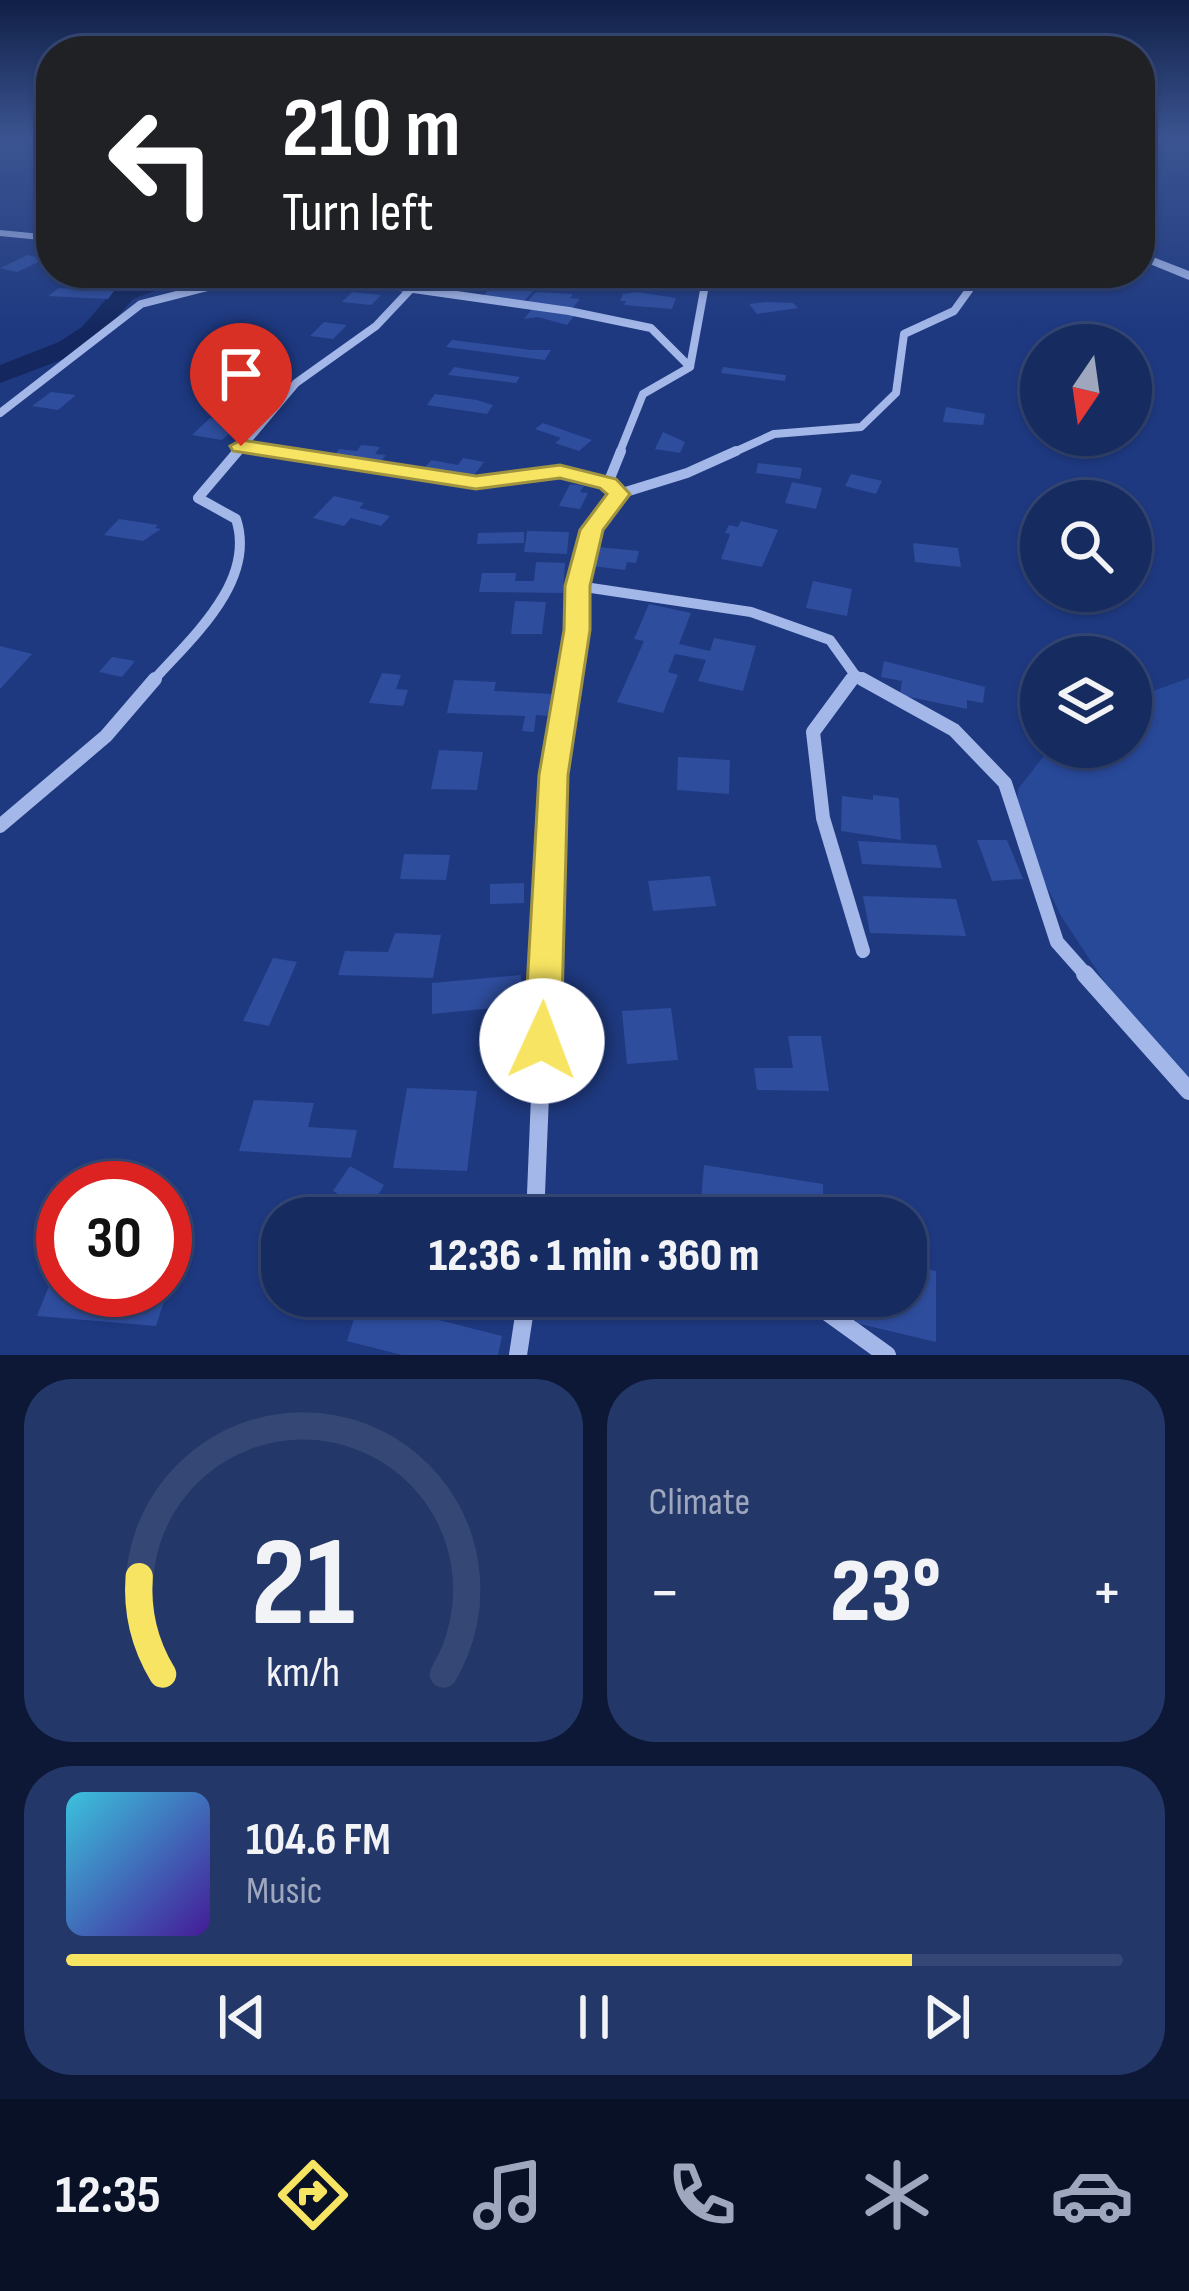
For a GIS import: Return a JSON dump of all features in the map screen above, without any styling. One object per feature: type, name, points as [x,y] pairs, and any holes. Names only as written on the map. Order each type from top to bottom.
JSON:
[{"type":"street","points":[[0,232],[36,236]]},
{"type":"street","points":[[29,235],[36,232]]},
{"type":"street","points":[[1155,262],[1189,276]]},
{"type":"street","points":[[0,413],[141,304],[202,288]]},
{"type":"street","points":[[0,826],[106,736],[225,598],[242,537],[236,520],[198,498],[296,383],[376,326],[415,288],[651,328],[690,367]]},
{"type":"street","points":[[536,1197],[554,775],[577,630],[578,586],[591,530],[613,489],[643,394],[690,367],[704,288]]},
{"type":"street","points":[[241,446],[476,483],[560,472],[613,489],[687,473],[774,434],[861,428],[896,393],[904,334],[954,311],[971,288]]},
{"type":"street","points":[[578,586],[752,612],[830,640],[855,675],[954,730],[1005,783],[1057,942],[1189,1091]]},
{"type":"street","points":[[855,675],[813,732],[823,818],[863,951]]},
{"type":"street","points":[[518,1355],[524,1317]]},
{"type":"street","points":[[834,1317],[887,1355]]},
{"type":"shaded area","points":[[1189,678],[1189,1082],[1148,1043],[1061,916],[1016,816],[1018,789],[1034,768],[1152,768],[1152,691]]},
{"type":"building","points":[[28,255],[36,257],[36,263],[17,272],[0,268]]},
{"type":"building","points":[[59,288],[114,291],[108,299],[48,296]]},
{"type":"building","points":[[473,288],[533,291],[523,302],[483,296],[488,290]]},
{"type":"building","points":[[352,292],[381,295],[371,305],[342,302]]},
{"type":"building","points":[[536,292],[573,294],[570,298],[580,299],[572,309],[527,302]]},
{"type":"building","points":[[623,294],[676,298],[672,309],[620,301]]},
{"type":"building","points":[[793,303],[798,308],[757,314],[749,304]]},
{"type":"building","points":[[532,309],[575,315],[567,325],[538,317],[524,319]]},
{"type":"building","points":[[324,322],[347,325],[333,339],[310,336]]},
{"type":"building","points":[[452,340],[551,350],[545,360],[446,347]]},
{"type":"building","points":[[454,367],[520,377],[516,383],[448,375]]},
{"type":"building","points":[[723,367],[786,375],[785,381],[721,373]]},
{"type":"building","points":[[248,389],[276,394],[259,408],[231,402]]},
{"type":"building","points":[[51,392],[76,395],[58,410],[32,406]]},
{"type":"building","points":[[435,394],[493,405],[487,414],[427,405]]},
{"type":"building","points":[[946,407],[985,414],[983,425],[943,422]]},
{"type":"building","points":[[210,418],[241,423],[222,440],[192,435]]},
{"type":"building","points":[[543,423],[592,440],[579,451],[555,443],[561,438],[535,429]]},
{"type":"building","points":[[663,432],[685,442],[680,453],[655,449]]},
{"type":"building","points":[[361,445],[380,447],[375,454],[386,455],[380,463],[333,458],[339,449],[357,451]]},
{"type":"building","points":[[463,458],[484,462],[472,478],[424,469],[431,460],[458,465]]},
{"type":"building","points":[[758,463],[802,468],[800,479],[756,473]]},
{"type":"building","points":[[851,474],[882,481],[876,494],[845,486]]},
{"type":"building","points":[[792,482],[822,488],[816,509],[785,503]]},
{"type":"building","points":[[570,484],[584,486],[580,492],[588,493],[580,509],[559,506]]},
{"type":"building","points":[[334,496],[390,516],[381,526],[351,518],[344,526],[313,518]]},
{"type":"building","points":[[119,519],[161,529],[143,541],[104,535]]},
{"type":"building","points":[[741,521],[778,530],[762,567],[721,559],[729,525],[738,527]]},
{"type":"building","points":[[527,531],[569,532],[567,554],[524,552]]},
{"type":"building","points":[[524,532],[524,543],[477,544],[478,533]]},
{"type":"building","points":[[913,543],[958,548],[961,567],[915,562]]},
{"type":"building","points":[[598,547],[639,551],[636,563],[627,562],[625,570],[592,566]]},
{"type":"building","points":[[536,562],[565,563],[563,593],[479,592],[482,573],[516,573],[515,581],[534,581]]},
{"type":"building","points":[[813,581],[852,589],[847,616],[806,608]]},
{"type":"building","points":[[515,601],[546,602],[542,634],[511,634]]},
{"type":"building","points":[[649,604],[691,613],[679,644],[710,651],[714,638],[756,646],[743,691],[698,681],[706,660],[675,654],[668,672],[678,675],[663,713],[617,702],[644,641],[634,639]]},
{"type":"building","points":[[0,646],[32,654],[0,689]]},
{"type":"building","points":[[112,657],[135,661],[122,677],[99,672]]},
{"type":"building","points":[[884,661],[985,687],[983,703],[967,700],[967,709],[900,695],[902,681],[881,677]]},
{"type":"building","points":[[382,673],[401,675],[396,689],[408,690],[403,706],[369,703]]},
{"type":"building","points":[[454,680],[496,682],[494,691],[553,694],[550,716],[536,715],[534,732],[522,731],[525,716],[447,713]]},
{"type":"building","points":[[439,750],[483,752],[477,790],[431,789]]},
{"type":"building","points":[[678,757],[730,760],[729,794],[677,790]]},
{"type":"building","points":[[873,795],[899,798],[901,840],[841,831],[842,796],[873,800]]},
{"type":"building","points":[[977,840],[1007,840],[1023,879],[992,881]]},
{"type":"building","points":[[858,841],[936,845],[942,868],[862,864]]},
{"type":"building","points":[[404,854],[450,855],[446,880],[400,879]]},
{"type":"building","points":[[710,876],[716,906],[653,911],[648,881]]},
{"type":"building","points":[[524,883],[524,903],[490,904],[490,884]]},
{"type":"building","points":[[863,896],[956,899],[966,936],[870,933]]},
{"type":"building","points":[[395,933],[441,935],[433,978],[338,975],[345,951],[388,952]]},
{"type":"building","points":[[273,958],[297,962],[269,1026],[243,1021]]},
{"type":"building","points":[[521,975],[525,1052],[497,1055],[495,1008],[432,1014],[432,983]]},
{"type":"building","points":[[671,1008],[678,1060],[627,1064],[622,1011]]},
{"type":"building","points":[[788,1036],[821,1036],[829,1091],[757,1090],[754,1068],[793,1068]]},
{"type":"building","points":[[407,1088],[477,1091],[467,1171],[393,1168]]},
{"type":"building","points":[[254,1100],[314,1103],[308,1127],[357,1130],[351,1158],[239,1151]]},
{"type":"building","points":[[704,1165],[823,1184],[823,1197],[701,1197]]},
{"type":"building","points":[[350,1166],[384,1185],[377,1197],[343,1197],[333,1191]]},
{"type":"building","points":[[927,1269],[936,1271],[936,1342],[856,1323],[856,1317],[927,1317]]},
{"type":"building","points":[[49,1317],[159,1317],[156,1326]]},
{"type":"building","points":[[355,1317],[427,1317],[502,1336],[498,1355],[402,1355],[347,1341]]},
{"type":"waterway","points":[[0,375],[68,348],[91,332],[124,294],[143,288]]},
{"type":"route","points":[[241,446],[476,483],[560,472],[608,483],[619,494],[591,530],[578,586],[577,630],[554,775],[542,1041]]}]
